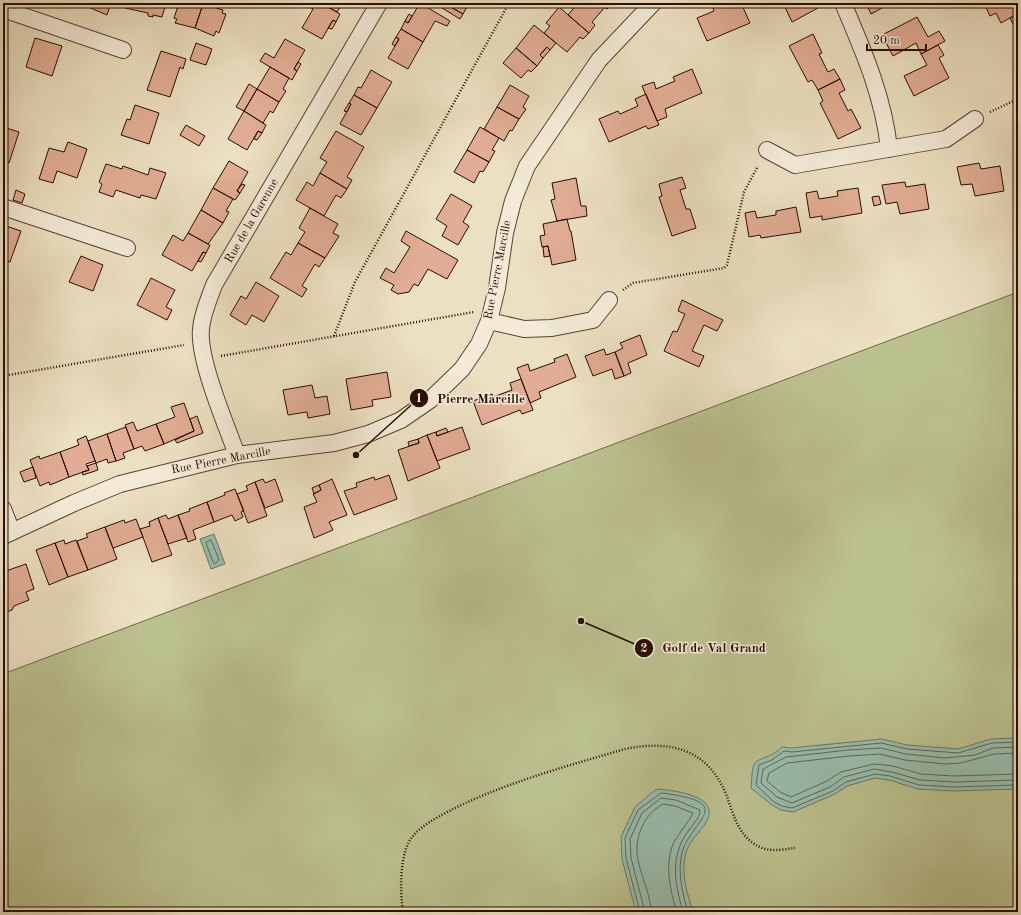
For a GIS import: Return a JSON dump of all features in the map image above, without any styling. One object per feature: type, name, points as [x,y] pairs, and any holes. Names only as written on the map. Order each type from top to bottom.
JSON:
[{"type":"street","name":"Rue de la Garenne","points":[[237,455],[205,359],[201,330],[205,309],[214,285],[379,3]]},
{"type":"street","name":"Rue Pierre Marcille","points":[[7,534],[120,484],[237,455],[334,443],[368,434],[401,420],[430,400],[462,369],[478,344],[490,315],[505,233],[513,201],[527,166],[599,60],[653,3]]},
{"type":"street","points":[[844,3],[861,44],[887,123],[889,149]]},
{"type":"street","points":[[3,9],[123,50]]},
{"type":"street","points":[[767,150],[796,165],[946,139],[975,119]]},
{"type":"street","points":[[3,207],[127,248]]},
{"type":"street","points":[[490,315],[524,329],[552,328],[593,320],[609,300]]},
{"type":"street","points":[[3,509],[7,534]]},
{"type":"path","points":[[334,336],[355,282],[509,3]]},
{"type":"path","points":[[975,119],[1018,99]]},
{"type":"path","points":[[609,300],[633,284],[724,268],[727,264],[744,192],[767,150]]},
{"type":"path","points":[[205,359],[334,336],[490,315]]},
{"type":"path","points":[[3,376],[202,342]]},
{"type":"path","points":[[404,912],[401,893],[403,855],[412,836],[422,828],[473,799],[511,784],[641,745],[671,746],[686,751],[699,758],[719,779],[736,824],[750,841],[763,848],[776,850],[796,848]]},
{"type":"shaded area","points":[[1018,292],[1018,912],[3,912],[3,674]]},
{"type":"water","points":[[214,534],[225,564],[211,569],[200,539]]},
{"type":"water","points":[[1018,738],[1018,789],[953,791],[918,789],[889,780],[875,778],[847,786],[835,794],[793,812],[781,810],[772,805],[751,788],[754,764],[782,747],[791,748],[882,739],[907,745],[958,749],[991,739]]},
{"type":"water","points":[[660,789],[676,791],[694,796],[702,800],[707,806],[709,813],[707,821],[688,847],[685,857],[684,878],[693,912],[636,912],[622,859],[621,837],[635,807],[655,790]]},
{"type":"building","points":[[79,3],[111,3],[107,15]]},
{"type":"building","points":[[127,3],[166,3],[162,17],[153,15],[153,17],[148,16],[148,13],[125,8]]},
{"type":"building","points":[[179,3],[203,4],[195,28],[175,23],[177,19],[174,18]]},
{"type":"building","points":[[307,3],[321,3],[340,14],[336,22],[333,20],[322,39],[302,28],[313,9],[306,5]]},
{"type":"building","points":[[321,3],[343,3],[337,12]]},
{"type":"building","points":[[420,3],[450,21],[447,26],[435,21],[423,42],[401,29],[405,21],[408,23]]},
{"type":"building","points":[[444,3],[469,3],[463,14]]},
{"type":"building","points":[[578,3],[599,3],[605,7],[592,22],[595,25],[589,33],[568,15]]},
{"type":"building","points":[[599,3],[612,3],[607,9]]},
{"type":"building","points":[[716,3],[741,3],[750,23],[707,41],[697,18],[714,11],[712,5]]},
{"type":"building","points":[[783,3],[815,3],[818,8],[792,22]]},
{"type":"building","points":[[866,3],[891,3],[871,14]]},
{"type":"building","points":[[984,3],[1014,3],[1012,4],[1017,14],[1001,23],[996,13],[990,16]]},
{"type":"building","points":[[203,4],[223,10],[222,13],[226,14],[219,33],[216,31],[214,36],[195,28]]},
{"type":"building","points":[[445,4],[463,14],[460,19],[442,8]]},
{"type":"building","points":[[559,7],[589,33],[583,39],[580,37],[567,52],[544,33],[550,26],[546,23]]},
{"type":"building","points":[[409,14],[412,16],[408,23],[405,21]]},
{"type":"building","points":[[1017,14],[1018,24],[1014,26],[1010,18]]},
{"type":"building","points":[[917,17],[928,37],[939,31],[945,41],[921,54],[916,43],[893,56],[882,35]]},
{"type":"building","points":[[333,20],[336,22],[332,29],[328,28]]},
{"type":"building","points":[[534,25],[556,43],[550,50],[547,47],[540,55],[543,58],[537,66],[516,48]]},
{"type":"building","points":[[401,29],[423,42],[408,69],[388,58],[399,39],[396,37]]},
{"type":"building","points":[[813,34],[822,53],[819,54],[828,72],[834,69],[840,79],[818,90],[812,80],[808,82],[789,46]]},
{"type":"building","points":[[396,37],[399,39],[395,46],[392,44]]},
{"type":"building","points":[[35,38],[62,46],[52,76],[26,67]]},
{"type":"building","points":[[285,39],[305,50],[294,69],[297,71],[292,80],[260,61],[265,53],[274,58]]},
{"type":"building","points":[[196,43],[212,49],[206,65],[190,60]]},
{"type":"building","points":[[938,45],[944,55],[939,58],[949,78],[914,96],[904,76],[927,65],[921,54]]},
{"type":"building","points":[[547,47],[550,50],[543,58],[540,55]]},
{"type":"building","points":[[516,48],[537,66],[531,72],[528,70],[521,78],[503,63]]},
{"type":"building","points":[[161,51],[186,59],[183,69],[180,67],[170,97],[147,90]]},
{"type":"building","points":[[298,62],[301,64],[297,71],[294,69]]},
{"type":"building","points":[[270,67],[289,78],[283,89],[286,91],[279,102],[257,89]]},
{"type":"building","points":[[692,69],[702,93],[665,109],[667,117],[657,121],[642,86],[654,82],[656,89],[675,81],[673,77]]},
{"type":"building","points":[[371,70],[392,82],[377,108],[354,95],[358,87],[361,88]]},
{"type":"building","points":[[840,79],[845,90],[839,93],[848,111],[851,109],[861,128],[838,139],[820,103],[823,101],[818,90]]},
{"type":"building","points":[[249,84],[257,89],[244,111],[236,107]]},
{"type":"building","points":[[510,85],[529,96],[523,107],[526,109],[519,119],[497,107]]},
{"type":"building","points":[[257,89],[279,102],[273,113],[270,111],[263,123],[244,111]]},
{"type":"building","points":[[646,94],[659,125],[648,129],[646,126],[609,142],[599,119],[618,111],[620,114],[638,106],[635,99]]},
{"type":"building","points":[[354,95],[377,108],[361,135],[340,124],[351,104],[349,103]]},
{"type":"building","points":[[349,103],[351,104],[347,112],[344,111]]},
{"type":"building","points":[[135,105],[159,113],[149,144],[121,135],[127,119],[130,120]]},
{"type":"building","points":[[497,107],[519,119],[512,131],[510,130],[504,141],[484,129]]},
{"type":"building","points":[[244,111],[266,125],[262,133],[258,131],[247,150],[228,139]]},
{"type":"building","points":[[186,125],[205,136],[199,146],[180,135]]},
{"type":"building","points":[[3,127],[19,132],[9,163],[3,161]]},
{"type":"building","points":[[480,127],[499,138],[492,150],[495,151],[489,162],[467,150]]},
{"type":"building","points":[[258,131],[262,133],[257,140],[254,139]]},
{"type":"building","points":[[336,131],[364,147],[347,177],[352,180],[347,189],[320,173],[327,162],[320,158]]},
{"type":"building","points":[[68,142],[87,149],[77,178],[57,171],[53,183],[39,179],[49,148],[64,152]]},
{"type":"building","points":[[467,150],[489,162],[483,172],[480,171],[474,183],[454,172]]},
{"type":"building","points":[[229,161],[248,172],[237,191],[240,193],[235,200],[213,188]]},
{"type":"building","points":[[979,163],[981,169],[1000,166],[1004,191],[975,196],[972,184],[961,185],[957,167]]},
{"type":"building","points":[[106,164],[122,169],[123,166],[148,175],[150,168],[166,173],[156,199],[141,195],[140,198],[116,190],[113,197],[99,192],[102,184],[99,182]]},
{"type":"building","points":[[320,173],[347,189],[341,198],[336,195],[324,216],[296,200],[307,182],[313,186]]},
{"type":"building","points":[[682,177],[686,188],[680,190],[686,209],[690,209],[696,228],[672,236],[659,197],[662,196],[659,184]]},
{"type":"building","points":[[576,178],[581,206],[586,206],[587,216],[557,221],[551,200],[555,199],[552,183]]},
{"type":"building","points":[[905,182],[906,187],[925,184],[929,209],[900,214],[897,202],[886,204],[882,185]]},
{"type":"building","points":[[242,184],[245,185],[240,193],[237,191]]},
{"type":"building","points":[[213,188],[233,199],[226,211],[229,212],[223,223],[201,210]]},
{"type":"building","points":[[858,188],[862,213],[822,220],[822,216],[810,218],[806,193],[817,191],[819,199],[838,196],[837,191]]},
{"type":"building","points":[[16,190],[25,194],[22,203],[13,200]]},
{"type":"building","points":[[451,194],[472,206],[463,222],[469,226],[458,245],[442,236],[447,226],[436,219]]},
{"type":"building","points":[[879,196],[881,204],[874,206],[872,197]]},
{"type":"building","points":[[796,207],[801,232],[761,238],[760,235],[749,237],[745,213],[755,211],[757,218],[776,215],[776,211]]},
{"type":"building","points":[[310,208],[338,224],[333,233],[339,236],[325,258],[298,243],[305,232],[299,228]]},
{"type":"building","points":[[201,210],[223,223],[208,244],[188,233]]},
{"type":"building","points":[[567,219],[571,231],[576,260],[552,265],[548,246],[542,247],[540,236],[545,235],[543,224]]},
{"type":"building","points":[[3,225],[21,231],[10,262],[3,260]]},
{"type":"building","points":[[406,231],[458,260],[447,279],[428,269],[418,286],[414,284],[409,292],[398,294],[391,290],[394,285],[380,278],[386,268],[394,273],[410,247],[401,241]]},
{"type":"building","points":[[188,233],[210,245],[206,253],[203,252],[192,271],[162,255],[173,235],[183,241]]},
{"type":"building","points":[[298,243],[325,258],[319,267],[315,264],[302,286],[307,289],[302,297],[270,278],[286,252],[291,255]]},
{"type":"building","points":[[548,246],[550,256],[544,257],[543,247]]},
{"type":"building","points":[[203,252],[206,253],[201,262],[198,261]]},
{"type":"building","points":[[81,256],[103,265],[93,291],[69,282]]},
{"type":"building","points":[[151,278],[175,290],[166,307],[172,310],[167,320],[137,305]]},
{"type":"building","points":[[256,282],[279,296],[264,322],[252,315],[246,325],[230,315],[241,296],[246,299]]},
{"type":"building","points":[[682,300],[723,320],[717,331],[704,325],[692,351],[704,356],[699,367],[664,351],[673,331],[677,332],[685,314],[678,311]]},
{"type":"building","points":[[640,335],[647,355],[628,363],[631,373],[624,376],[615,352],[623,348],[620,343]]},
{"type":"building","points":[[604,349],[606,355],[615,352],[624,376],[615,379],[612,369],[593,376],[585,356]]},
{"type":"building","points":[[567,354],[576,377],[539,392],[541,398],[530,403],[517,368],[528,364],[530,371],[555,362],[554,359]]},
{"type":"building","points":[[387,372],[391,397],[372,400],[373,406],[351,410],[346,379]]},
{"type":"building","points":[[521,379],[533,410],[522,414],[520,410],[482,425],[473,401],[492,394],[493,397],[512,390],[510,383]]},
{"type":"building","points":[[312,385],[315,398],[327,396],[330,414],[308,418],[307,412],[288,415],[283,390]]},
{"type":"building","points":[[184,403],[194,431],[164,444],[156,424],[175,417],[171,407]]},
{"type":"building","points":[[197,416],[203,433],[177,443],[175,440],[194,431],[190,419]]},
{"type":"building","points":[[133,422],[137,431],[156,424],[164,444],[145,451],[142,446],[134,449],[125,425]]},
{"type":"building","points":[[126,427],[134,449],[123,453],[125,458],[116,461],[107,434]]},
{"type":"building","points":[[462,427],[470,449],[437,461],[427,435],[436,432],[437,436]]},
{"type":"building","points":[[446,428],[448,432],[437,436],[436,432]]},
{"type":"building","points":[[107,434],[116,461],[108,463],[107,459],[96,463],[88,441]]},
{"type":"building","points":[[427,435],[440,468],[408,481],[398,450],[419,443],[418,439]]},
{"type":"building","points":[[86,436],[95,461],[86,464],[89,470],[69,477],[60,452],[79,445],[77,440]]},
{"type":"building","points":[[418,439],[419,443],[409,446],[408,442]]},
{"type":"building","points":[[60,452],[69,477],[50,485],[49,482],[40,486],[30,460],[39,456],[40,459]]},
{"type":"building","points":[[96,463],[98,470],[83,475],[82,472],[89,470],[87,466]]},
{"type":"building","points":[[33,467],[36,478],[24,482],[20,472]]},
{"type":"building","points":[[389,475],[397,499],[354,515],[344,491],[357,487],[356,483],[374,477],[375,480]]},
{"type":"building","points":[[263,479],[265,483],[275,479],[283,501],[265,508],[255,482]]},
{"type":"building","points":[[332,479],[347,515],[329,522],[333,530],[314,538],[304,507],[317,502],[313,494],[321,490],[319,485]]},
{"type":"building","points":[[255,482],[267,516],[248,523],[237,494],[248,490],[246,486]]},
{"type":"building","points":[[319,485],[321,490],[314,494],[312,488]]},
{"type":"building","points":[[235,489],[244,511],[241,512],[243,517],[235,521],[232,515],[214,522],[207,502],[225,495],[224,493]]},
{"type":"building","points":[[207,502],[214,522],[193,530],[196,539],[188,542],[178,515],[190,511],[189,509]]},
{"type":"building","points":[[166,515],[168,519],[178,515],[187,538],[168,544],[158,518]]},
{"type":"building","points":[[158,518],[172,555],[152,562],[140,529],[150,526],[149,522]]},
{"type":"building","points":[[136,519],[143,537],[113,548],[105,527],[124,520],[125,523]]},
{"type":"building","points":[[105,527],[117,559],[88,570],[77,541],[88,537],[86,534]]},
{"type":"building","points":[[64,540],[65,544],[76,540],[88,570],[68,577],[55,543]]},
{"type":"building","points":[[55,543],[68,577],[49,585],[36,550]]},
{"type":"building","points":[[26,564],[34,589],[26,592],[29,600],[14,606],[12,610],[6,612],[3,603],[3,572]]},
{"type":"building","points":[[3,603],[8,618],[3,620]]},
{"type":"place","name":"Pierre Marcille","points":[[356,455]]},
{"type":"place","name":"Golf de Val Grand","points":[[581,621]]}]
